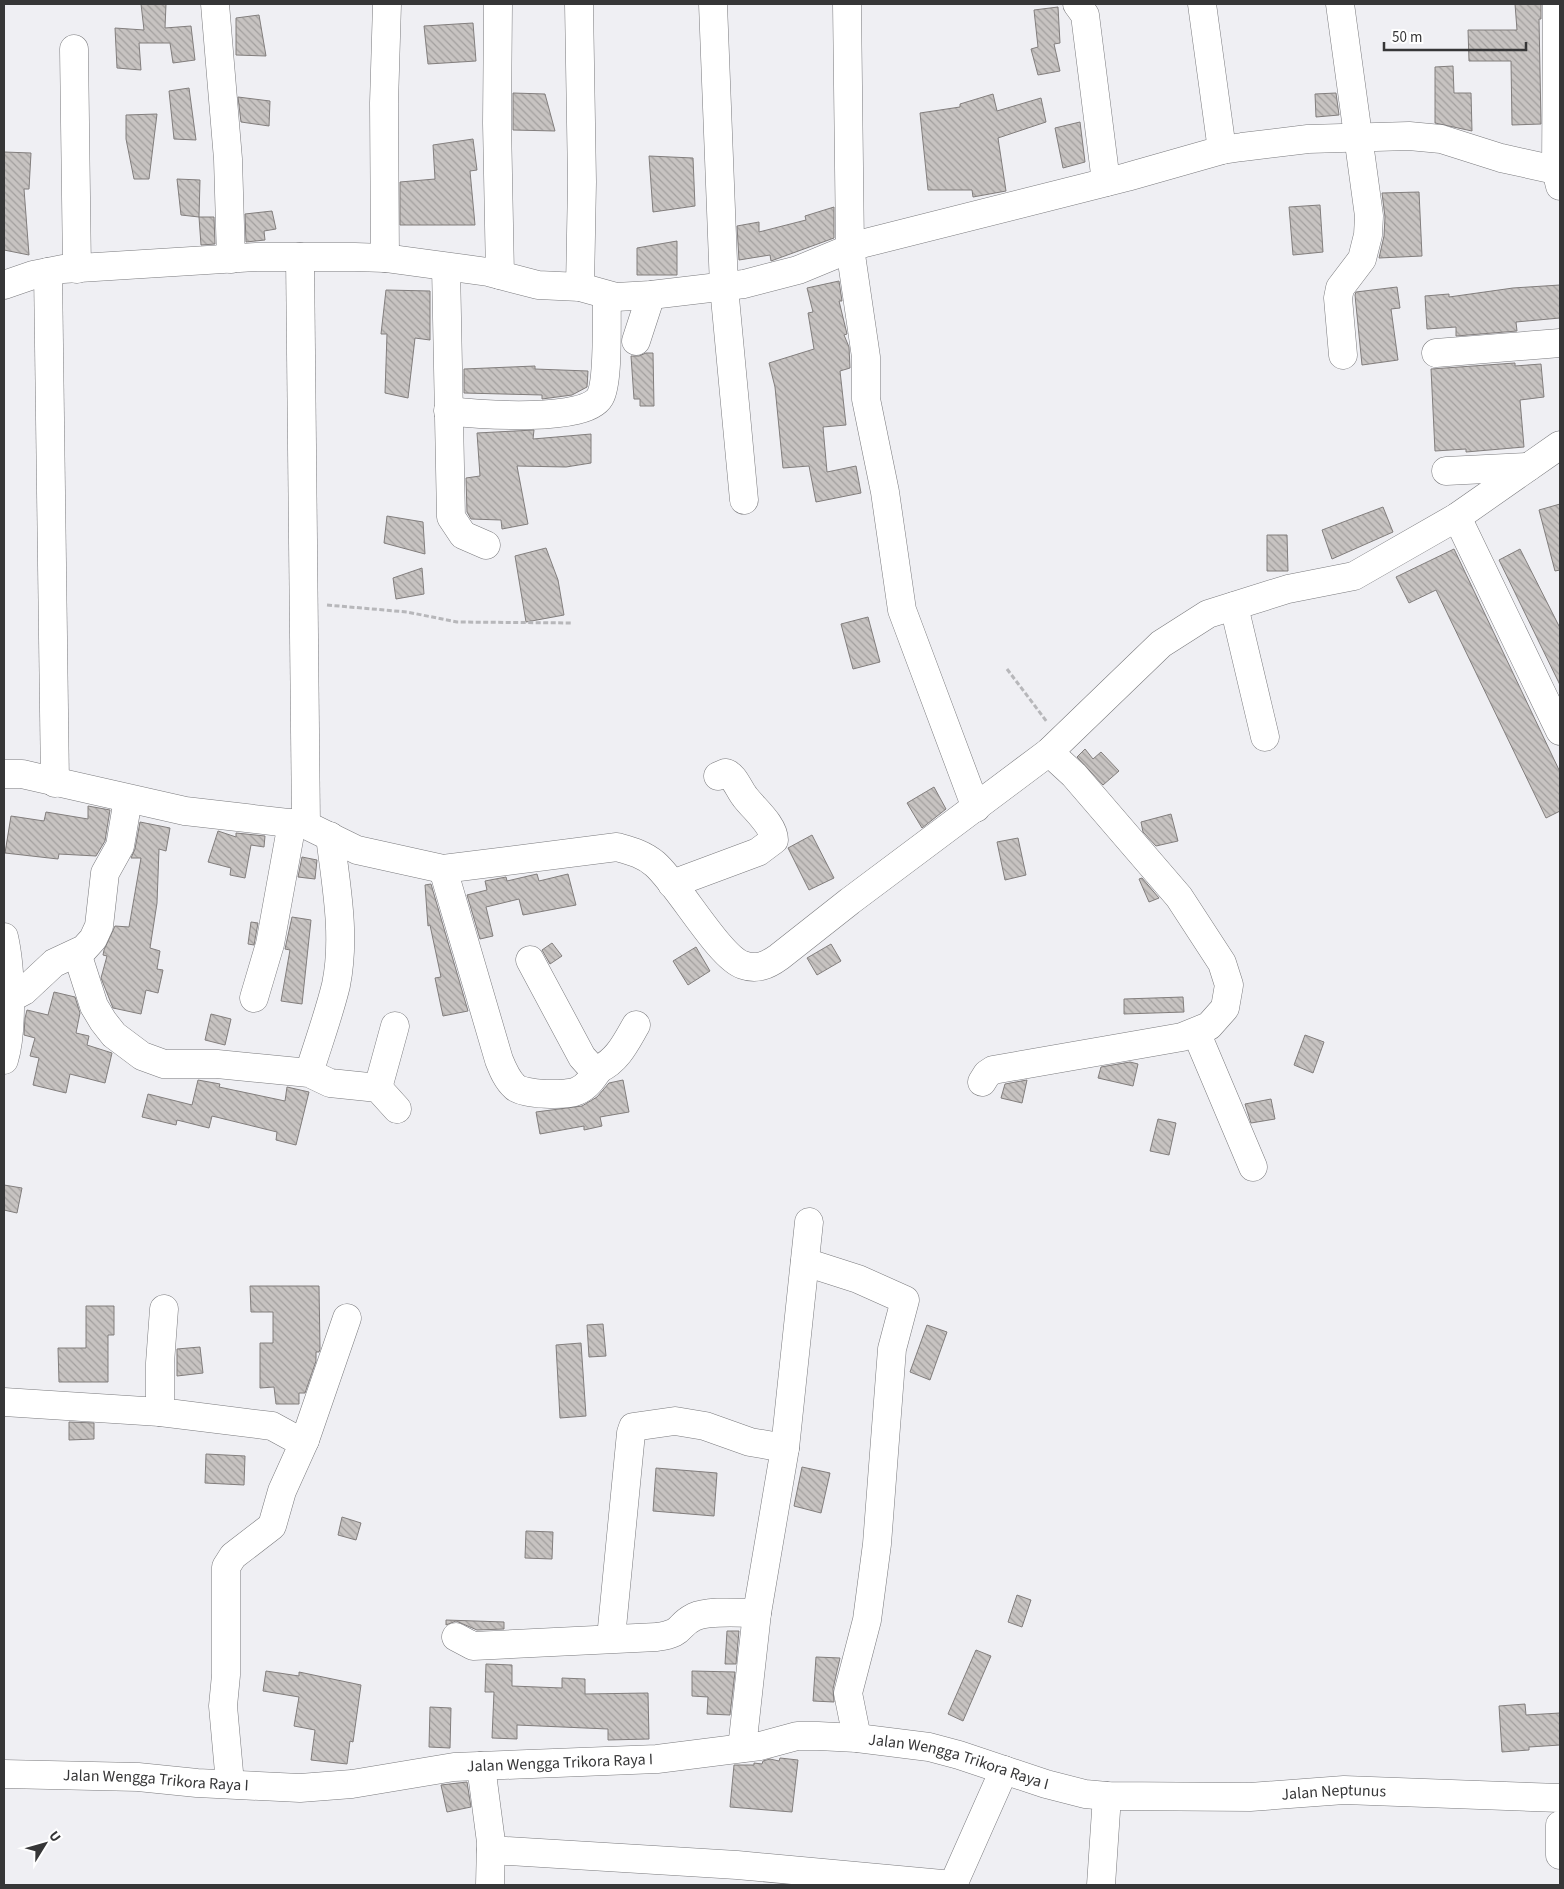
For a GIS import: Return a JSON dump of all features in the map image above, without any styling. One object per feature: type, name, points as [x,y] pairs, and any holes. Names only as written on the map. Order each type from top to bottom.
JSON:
[{"type":"street","points":[[215,4],[228,159],[231,259]]},
{"type":"street","points":[[385,258],[384,102],[387,4]]},
{"type":"street","points":[[498,4],[496,123],[500,275]]},
{"type":"street","points":[[579,4],[582,182],[580,287]]},
{"type":"street","points":[[713,4],[724,287],[744,500]]},
{"type":"street","points":[[847,4],[850,248],[866,357],[866,399],[886,492],[902,610],[976,808]]},
{"type":"street","points":[[1077,4],[1085,15],[1106,182]]},
{"type":"street","points":[[1202,4],[1222,150]]},
{"type":"street","points":[[1340,4],[1369,216],[1368,235],[1362,259],[1340,288],[1338,298],[1344,355]]},
{"type":"street","points":[[4,285],[33,275],[77,269],[231,259],[300,257],[385,258],[500,275],[538,285],[580,287],[607,296],[651,295],[744,284],[798,270],[850,248],[901,233],[1106,182],[1222,150],[1308,139],[1409,136],[1441,139],[1559,175],[1557,4]]},
{"type":"street","points":[[74,49],[77,269]]},
{"type":"street","points":[[254,998],[270,944],[299,824],[305,611],[300,257]]},
{"type":"street","points":[[446,267],[451,517],[463,535],[486,545]]},
{"type":"street","points":[[48,272],[54,782]]},
{"type":"street","points":[[636,341],[651,295]]},
{"type":"street","points":[[448,411],[500,417],[571,412],[592,406],[601,395],[607,296]]},
{"type":"street","points":[[1436,353],[1560,343]]},
{"type":"street","points":[[4,774],[22,774],[185,811],[299,824],[330,836],[357,850],[443,870],[617,847],[638,853],[655,865],[734,960],[744,965],[763,966],[779,957],[1054,747],[1161,644],[1208,614],[1288,589],[1354,576],[1457,517],[1560,445]]},
{"type":"street","points":[[1446,471],[1528,467]]},
{"type":"street","points":[[1457,517],[1560,731]]},
{"type":"street","points":[[1234,606],[1265,737]]},
{"type":"street","points":[[982,1082],[987,1074],[993,1070],[1182,1037],[1209,1026],[1225,1008],[1228,985],[1222,963],[1179,896],[1074,775],[1054,747]]},
{"type":"street","points":[[672,884],[758,852],[774,840],[772,829],[743,796],[732,776],[725,773],[718,776]]},
{"type":"street","points":[[6,999],[37,981],[54,963],[77,953],[89,944],[99,926],[105,873],[120,846],[128,799]]},
{"type":"street","points":[[309,1073],[336,984],[340,951],[340,920],[330,836]]},
{"type":"street","points":[[443,870],[499,1060],[509,1080],[516,1088],[525,1092],[569,1093],[587,1085],[599,1069],[608,1065],[618,1054],[636,1025]]},
{"type":"street","points":[[4,937],[8,964],[4,1060]]},
{"type":"street","points":[[77,953],[94,1006],[102,1021],[114,1035],[142,1056],[164,1064],[217,1064],[309,1073],[330,1083],[378,1088],[397,1109]]},
{"type":"street","points":[[530,960],[582,1057],[591,1067],[599,1069]]},
{"type":"street","points":[[378,1088],[395,1026]]},
{"type":"street","points":[[1196,1032],[1253,1167]]},
{"type":"street","points":[[742,1748],[757,1613],[785,1448],[809,1222]]},
{"type":"street","points":[[805,1262],[858,1279],[905,1300],[892,1349],[877,1544],[867,1620],[849,1684],[849,1705],[857,1738]]},
{"type":"street","points":[[160,1412],[160,1362],[164,1310]]},
{"type":"street","points":[[230,1783],[223,1706],[226,1675],[226,1567],[233,1556],[272,1526],[282,1491],[305,1440],[347,1318]]},
{"type":"street","points":[[4,1402],[160,1412],[272,1426],[294,1438],[305,1440]]},
{"type":"street","points":[[611,1638],[631,1432],[633,1428],[675,1421],[705,1426],[750,1442],[785,1448]]},
{"type":"street","points":[[456,1637],[473,1646],[670,1635],[678,1632],[691,1619],[702,1614],[757,1613]]},
{"type":"street","name":"Jalan Wengga Trikora Raya I","points":[[4,1774],[138,1776],[197,1783],[230,1783],[300,1788],[352,1784],[454,1766],[657,1759],[742,1748],[797,1736],[857,1738],[929,1747],[1046,1784],[1085,1794],[1108,1796]]},
{"type":"street","points":[[481,1766],[491,1850],[490,1885]]},
{"type":"street","points":[[491,1850],[711,1874],[953,1885],[1004,1770]]},
{"type":"street","name":"Jalan Neptunus","points":[[1108,1796],[1250,1797],[1344,1790],[1560,1798]]},
{"type":"street","points":[[1100,1885],[1108,1796]]},
{"type":"street","points":[[1560,1825],[1560,1854]]},
{"type":"path","points":[[305,611],[331,604],[407,612],[457,622],[573,623]]},
{"type":"path","points":[[1006,669],[1040,710],[1054,747]]},
{"type":"building","points":[[141,4],[166,4],[165,28],[191,26],[195,60],[173,63],[170,43],[139,43],[141,70],[117,68],[115,28],[144,30]]},
{"type":"building","points":[[1515,4],[1541,4],[1541,19],[1539,19],[1541,124],[1512,125],[1511,61],[1469,61],[1468,30],[1517,30]]},
{"type":"building","points":[[1058,7],[1060,43],[1054,44],[1060,71],[1038,75],[1031,49],[1038,47],[1034,10]]},
{"type":"building","points":[[259,15],[266,56],[236,55],[236,18]]},
{"type":"building","points":[[473,23],[476,61],[428,64],[424,26]]},
{"type":"building","points":[[1453,66],[1454,93],[1471,93],[1472,131],[1435,123],[1435,67]]},
{"type":"building","points":[[189,88],[196,140],[174,139],[169,91]]},
{"type":"building","points":[[513,93],[545,94],[555,131],[513,130]]},
{"type":"building","points":[[1336,93],[1339,115],[1316,117],[1315,94]]},
{"type":"building","points":[[993,94],[997,111],[1041,98],[1046,122],[998,138],[1006,191],[973,197],[972,190],[928,190],[920,113],[960,107],[960,104]]},
{"type":"building","points":[[238,97],[270,101],[269,126],[241,122]]},
{"type":"building","points":[[157,114],[149,179],[134,179],[126,139],[126,115]]},
{"type":"building","points":[[1080,122],[1085,162],[1063,168],[1055,128]]},
{"type":"building","points":[[473,139],[477,170],[470,171],[475,225],[400,225],[400,182],[435,179],[433,145]]},
{"type":"building","points":[[4,152],[31,153],[29,189],[24,189],[29,255],[4,250]]},
{"type":"building","points":[[649,156],[693,158],[695,206],[653,212]]},
{"type":"building","points":[[177,179],[200,180],[199,217],[181,215]]},
{"type":"building","points":[[1419,192],[1422,256],[1379,258],[1384,236],[1385,217],[1382,193]]},
{"type":"building","points":[[1320,205],[1323,252],[1293,255],[1289,207]]},
{"type":"building","points":[[834,207],[834,238],[771,261],[770,255],[739,260],[737,226],[759,222],[759,232],[806,220],[805,216]]},
{"type":"building","points":[[272,211],[276,229],[264,231],[265,240],[246,242],[245,214]]},
{"type":"building","points":[[199,217],[214,217],[215,244],[201,245]]},
{"type":"building","points":[[677,241],[677,275],[637,275],[637,248]]},
{"type":"building","points":[[839,281],[842,301],[839,301],[847,334],[844,335],[849,347],[850,368],[840,371],[846,425],[823,427],[827,472],[856,466],[861,493],[816,502],[809,466],[783,468],[775,387],[769,363],[814,349],[808,313],[813,312],[807,288]]},
{"type":"building","points":[[1560,285],[1560,318],[1516,322],[1517,331],[1456,336],[1456,327],[1427,329],[1425,296],[1449,294],[1449,297],[1513,288]]},
{"type":"building","points":[[1397,287],[1400,308],[1391,309],[1398,360],[1362,365],[1356,292]]},
{"type":"building","points":[[386,290],[430,291],[430,340],[415,338],[408,398],[385,393],[387,334],[381,334]]},
{"type":"building","points":[[653,353],[654,406],[640,406],[640,399],[634,399],[631,356],[639,356]]},
{"type":"building","points":[[1515,363],[1515,366],[1541,364],[1544,397],[1520,400],[1524,447],[1466,452],[1466,449],[1435,451],[1431,369]]},
{"type":"building","points":[[535,366],[535,369],[588,371],[587,387],[572,395],[542,399],[542,395],[464,393],[464,369]]},
{"type":"building","points":[[534,430],[533,439],[591,434],[591,463],[566,467],[517,466],[528,524],[502,529],[501,520],[471,519],[467,512],[466,478],[480,476],[477,433]]},
{"type":"building","points":[[1560,504],[1560,570],[1555,571],[1539,510]]},
{"type":"building","points":[[1383,507],[1393,532],[1332,559],[1322,530]]},
{"type":"building","points":[[387,516],[423,522],[425,554],[384,543]]},
{"type":"building","points":[[1267,535],[1287,535],[1288,571],[1267,571]]},
{"type":"building","points":[[546,548],[558,580],[564,615],[526,622],[515,556]]},
{"type":"building","points":[[1454,549],[1560,772],[1560,811],[1546,818],[1436,590],[1409,603],[1396,577]]},
{"type":"building","points":[[1520,549],[1560,628],[1560,685],[1499,560]]},
{"type":"building","points":[[422,568],[424,594],[396,599],[393,578]]},
{"type":"building","points":[[868,617],[880,662],[853,669],[841,624]]},
{"type":"building","points":[[1085,749],[1093,759],[1101,752],[1119,771],[1103,785],[1077,757]]},
{"type":"building","points":[[934,787],[946,809],[922,828],[907,803]]},
{"type":"building","points":[[88,806],[110,810],[105,841],[96,856],[59,854],[58,859],[5,853],[11,816],[44,821],[46,812],[88,819]]},
{"type":"building","points":[[1171,814],[1178,841],[1156,846],[1143,832],[1141,822]]},
{"type":"building","points":[[140,822],[170,828],[166,851],[159,849],[157,903],[150,948],[160,951],[157,969],[163,970],[158,993],[146,990],[141,1014],[113,1008],[101,978],[107,956],[103,955],[104,950],[115,926],[129,927],[141,858],[131,858],[135,849]]},
{"type":"building","points":[[218,831],[236,837],[236,833],[265,836],[264,847],[251,845],[245,878],[230,875],[231,868],[208,862]]},
{"type":"building","points":[[812,835],[834,878],[809,890],[788,848]]},
{"type":"building","points":[[1018,838],[1026,875],[1005,880],[997,842]]},
{"type":"building","points":[[302,857],[317,860],[315,879],[298,877]]},
{"type":"building","points":[[537,874],[539,881],[568,874],[576,905],[523,915],[519,899],[486,907],[493,936],[480,939],[467,895],[487,890],[485,881],[506,877],[507,881]]},
{"type":"building","points":[[1142,878],[1159,898],[1149,902],[1139,879]]},
{"type":"building","points":[[431,884],[468,1011],[443,1016],[435,978],[441,977],[430,925],[428,926],[425,885]]},
{"type":"building","points":[[292,917],[311,920],[302,1004],[281,1001],[290,950],[285,949]]},
{"type":"building","points":[[251,922],[258,923],[254,945],[248,944]]},
{"type":"building","points":[[552,943],[562,956],[550,964],[542,950]]},
{"type":"building","points":[[831,944],[841,961],[817,975],[807,958]]},
{"type":"building","points":[[696,947],[710,971],[688,985],[673,961]]},
{"type":"building","points":[[54,992],[75,997],[80,1013],[76,1033],[89,1036],[87,1045],[112,1053],[105,1083],[70,1074],[66,1093],[33,1085],[39,1058],[30,1056],[35,1038],[24,1035],[25,1018],[27,1010],[48,1015]]},
{"type":"building","points":[[1183,997],[1184,1012],[1124,1014],[1124,999]]},
{"type":"building","points":[[211,1014],[231,1019],[225,1045],[205,1040]]},
{"type":"building","points":[[1305,1035],[1324,1042],[1313,1073],[1294,1065]]},
{"type":"building","points":[[1130,1062],[1138,1064],[1133,1086],[1098,1078],[1101,1067]]},
{"type":"building","points":[[198,1080],[220,1084],[219,1087],[285,1101],[287,1087],[309,1092],[296,1145],[276,1140],[277,1132],[212,1116],[209,1128],[177,1120],[176,1125],[142,1117],[148,1094],[192,1105]]},
{"type":"building","points":[[623,1080],[629,1112],[600,1117],[602,1126],[584,1130],[584,1126],[540,1134],[536,1112],[582,1106],[597,1097],[609,1083]]},
{"type":"building","points":[[1027,1080],[1022,1103],[1001,1098],[1005,1084]]},
{"type":"building","points":[[1271,1099],[1275,1119],[1251,1123],[1245,1104]]},
{"type":"building","points":[[1158,1119],[1176,1123],[1169,1155],[1150,1151]]},
{"type":"building","points":[[4,1185],[22,1188],[17,1213],[4,1210]]},
{"type":"building","points":[[250,1286],[319,1286],[320,1349],[319,1352],[316,1352],[316,1361],[305,1393],[299,1393],[299,1404],[276,1404],[274,1387],[260,1388],[260,1343],[273,1343],[273,1312],[251,1312]]},
{"type":"building","points":[[86,1306],[114,1306],[114,1335],[108,1335],[108,1382],[59,1382],[58,1348],[86,1348]]},
{"type":"building","points":[[603,1324],[606,1356],[589,1357],[587,1325]]},
{"type":"building","points":[[927,1325],[947,1332],[930,1380],[910,1372]]},
{"type":"building","points":[[581,1343],[586,1416],[560,1418],[556,1345]]},
{"type":"building","points":[[200,1347],[203,1373],[177,1376],[177,1349]]},
{"type":"building","points":[[69,1422],[94,1423],[94,1439],[69,1440]]},
{"type":"building","points":[[206,1454],[245,1456],[244,1485],[205,1483]]},
{"type":"building","points":[[802,1467],[830,1473],[821,1513],[794,1506]]},
{"type":"building","points":[[656,1468],[717,1473],[714,1516],[653,1511]]},
{"type":"building","points":[[342,1517],[361,1523],[356,1540],[338,1535]]},
{"type":"building","points":[[526,1531],[553,1532],[552,1559],[525,1558]]},
{"type":"building","points":[[1017,1595],[1031,1600],[1022,1627],[1008,1622]]},
{"type":"building","points":[[446,1620],[504,1622],[504,1629],[477,1630],[456,1621],[446,1625]]},
{"type":"building","points":[[727,1631],[739,1631],[736,1664],[725,1664]]},
{"type":"building","points":[[976,1650],[991,1656],[963,1721],[948,1714]]},
{"type":"building","points":[[816,1657],[840,1658],[833,1689],[834,1702],[813,1701]]},
{"type":"building","points":[[486,1664],[512,1665],[512,1686],[562,1688],[562,1678],[585,1679],[585,1694],[648,1693],[649,1739],[608,1740],[608,1729],[517,1725],[517,1739],[492,1738],[494,1692],[485,1692]]},
{"type":"building","points":[[266,1671],[299,1676],[299,1672],[361,1685],[353,1742],[350,1741],[347,1764],[311,1760],[315,1730],[294,1726],[299,1697],[263,1691]]},
{"type":"building","points":[[692,1671],[735,1672],[730,1715],[707,1714],[708,1697],[692,1696]]},
{"type":"building","points":[[1525,1704],[1526,1715],[1560,1713],[1560,1745],[1529,1747],[1529,1750],[1502,1752],[1499,1706]]},
{"type":"building","points":[[430,1707],[451,1708],[450,1748],[429,1747]]},
{"type":"building","points":[[780,1758],[798,1760],[792,1812],[730,1807],[734,1765],[762,1764],[763,1761],[770,1759],[779,1761]]},
{"type":"building","points":[[467,1782],[471,1807],[447,1812],[441,1785]]}]
